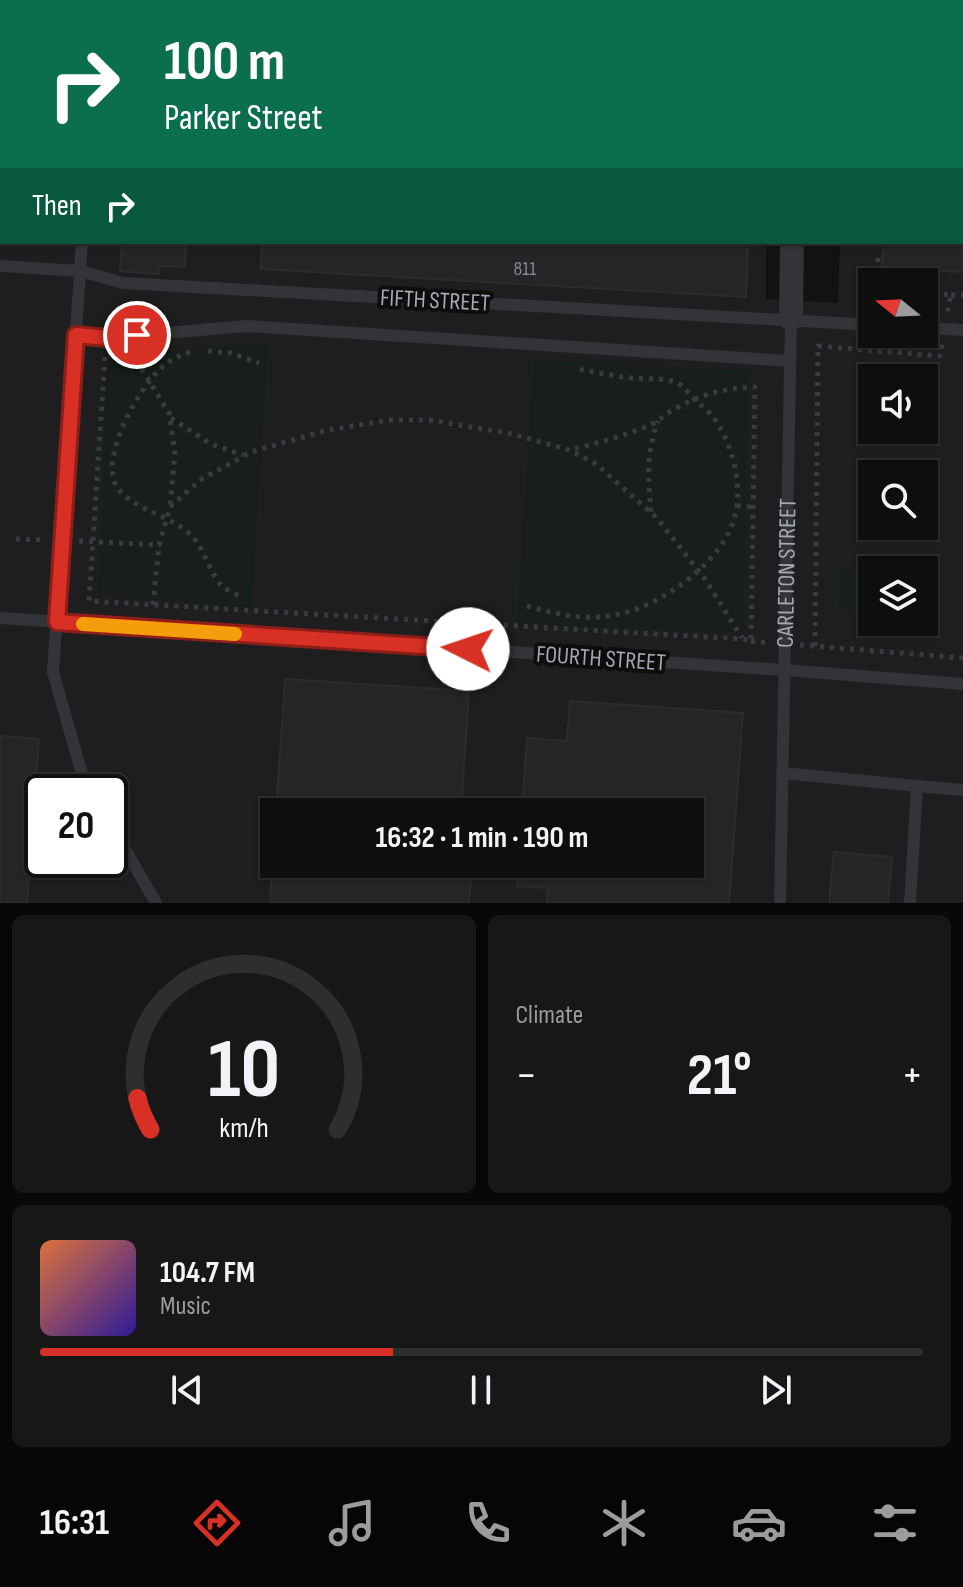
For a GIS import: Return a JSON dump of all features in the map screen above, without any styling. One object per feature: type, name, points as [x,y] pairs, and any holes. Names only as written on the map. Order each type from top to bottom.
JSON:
[{"type":"street","name":"CARLETON STREET","points":[[791,319],[792,244]]},
{"type":"lane","points":[[82,244],[53,672],[82,774]]},
{"type":"lane","name":"FIFTH STREET","points":[[0,266],[80,271],[123,283],[858,324]]},
{"type":"lane","name":"CARLETON STREET","points":[[780,903],[791,319]]},
{"type":"lane","name":"FIFTH STREET","points":[[76,335],[107,338],[247,326],[790,361]]},
{"type":"lane","points":[[938,329],[963,330]]},
{"type":"lane","name":"FOURTH STREET","points":[[0,618],[963,684]]},
{"type":"lane","points":[[783,773],[963,790]]},
{"type":"lane","points":[[910,903],[917,786]]},
{"type":"lane","points":[[128,854],[156,903]]},
{"type":"path","points":[[878,258],[878,268]]},
{"type":"path","points":[[938,294],[963,295]]},
{"type":"path","points":[[951,295],[940,356],[818,346],[815,646],[963,658]]},
{"type":"path","points":[[107,338],[89,601],[751,641],[755,387],[725,389],[694,399],[658,421],[629,433],[569,450]]},
{"type":"path","points":[[242,597],[223,587],[190,534],[133,502],[118,489],[111,471],[121,433],[133,406],[149,381],[174,358],[212,350],[259,363]]},
{"type":"path","points":[[131,352],[169,413],[175,453],[170,507],[159,545],[153,605]]},
{"type":"path","points":[[527,606],[572,617],[603,617],[625,613],[670,592],[714,555],[729,533],[737,506],[735,468],[727,442],[713,416],[678,383],[660,379],[632,379],[571,368]]},
{"type":"path","points":[[170,418],[211,444],[245,456]]},
{"type":"path","points":[[170,507],[200,480],[251,452],[328,430],[389,420],[429,420],[508,433],[569,450],[596,464],[651,513],[698,570],[743,639]]},
{"type":"path","points":[[651,513],[647,476],[658,421]]},
{"type":"path","points":[[737,506],[753,507]]},
{"type":"path","points":[[16,539],[159,545]]},
{"type":"path","points":[[571,629],[572,617]]},
{"type":"shaded area","points":[[0,244],[766,244],[766,299],[838,303],[840,244],[963,244],[963,903],[0,903]]},
{"type":"shaded area","points":[[268,343],[251,609],[99,593],[107,356]]},
{"type":"shaded area","points":[[534,360],[748,371],[743,632],[517,626]]},
{"type":"shaded area","points":[[841,568],[858,569],[858,610],[839,609]]},
{"type":"building","points":[[122,244],[186,244],[185,267],[159,266],[158,274],[120,271]]},
{"type":"building","points":[[262,244],[748,244],[746,297],[261,269]]},
{"type":"building","points":[[884,244],[963,244],[963,272],[938,270],[938,268],[882,267]]},
{"type":"building","points":[[285,679],[469,691],[462,798],[277,798]]},
{"type":"building","points":[[570,701],[743,713],[729,903],[547,903],[548,888],[517,886],[517,878],[704,878],[704,798],[523,798],[527,738],[567,741]]},
{"type":"building","points":[[0,736],[39,739],[36,774],[24,774],[24,878],[29,878],[27,903],[0,903]]},
{"type":"building","points":[[834,852],[892,857],[888,903],[829,903]]},
{"type":"building","points":[[271,878],[471,878],[469,903],[270,903]]},
{"type":"slow traffic","points":[[83,624],[235,634]]},
{"type":"route","points":[[137,335],[107,338],[76,335],[57,622],[468,649]]}]
